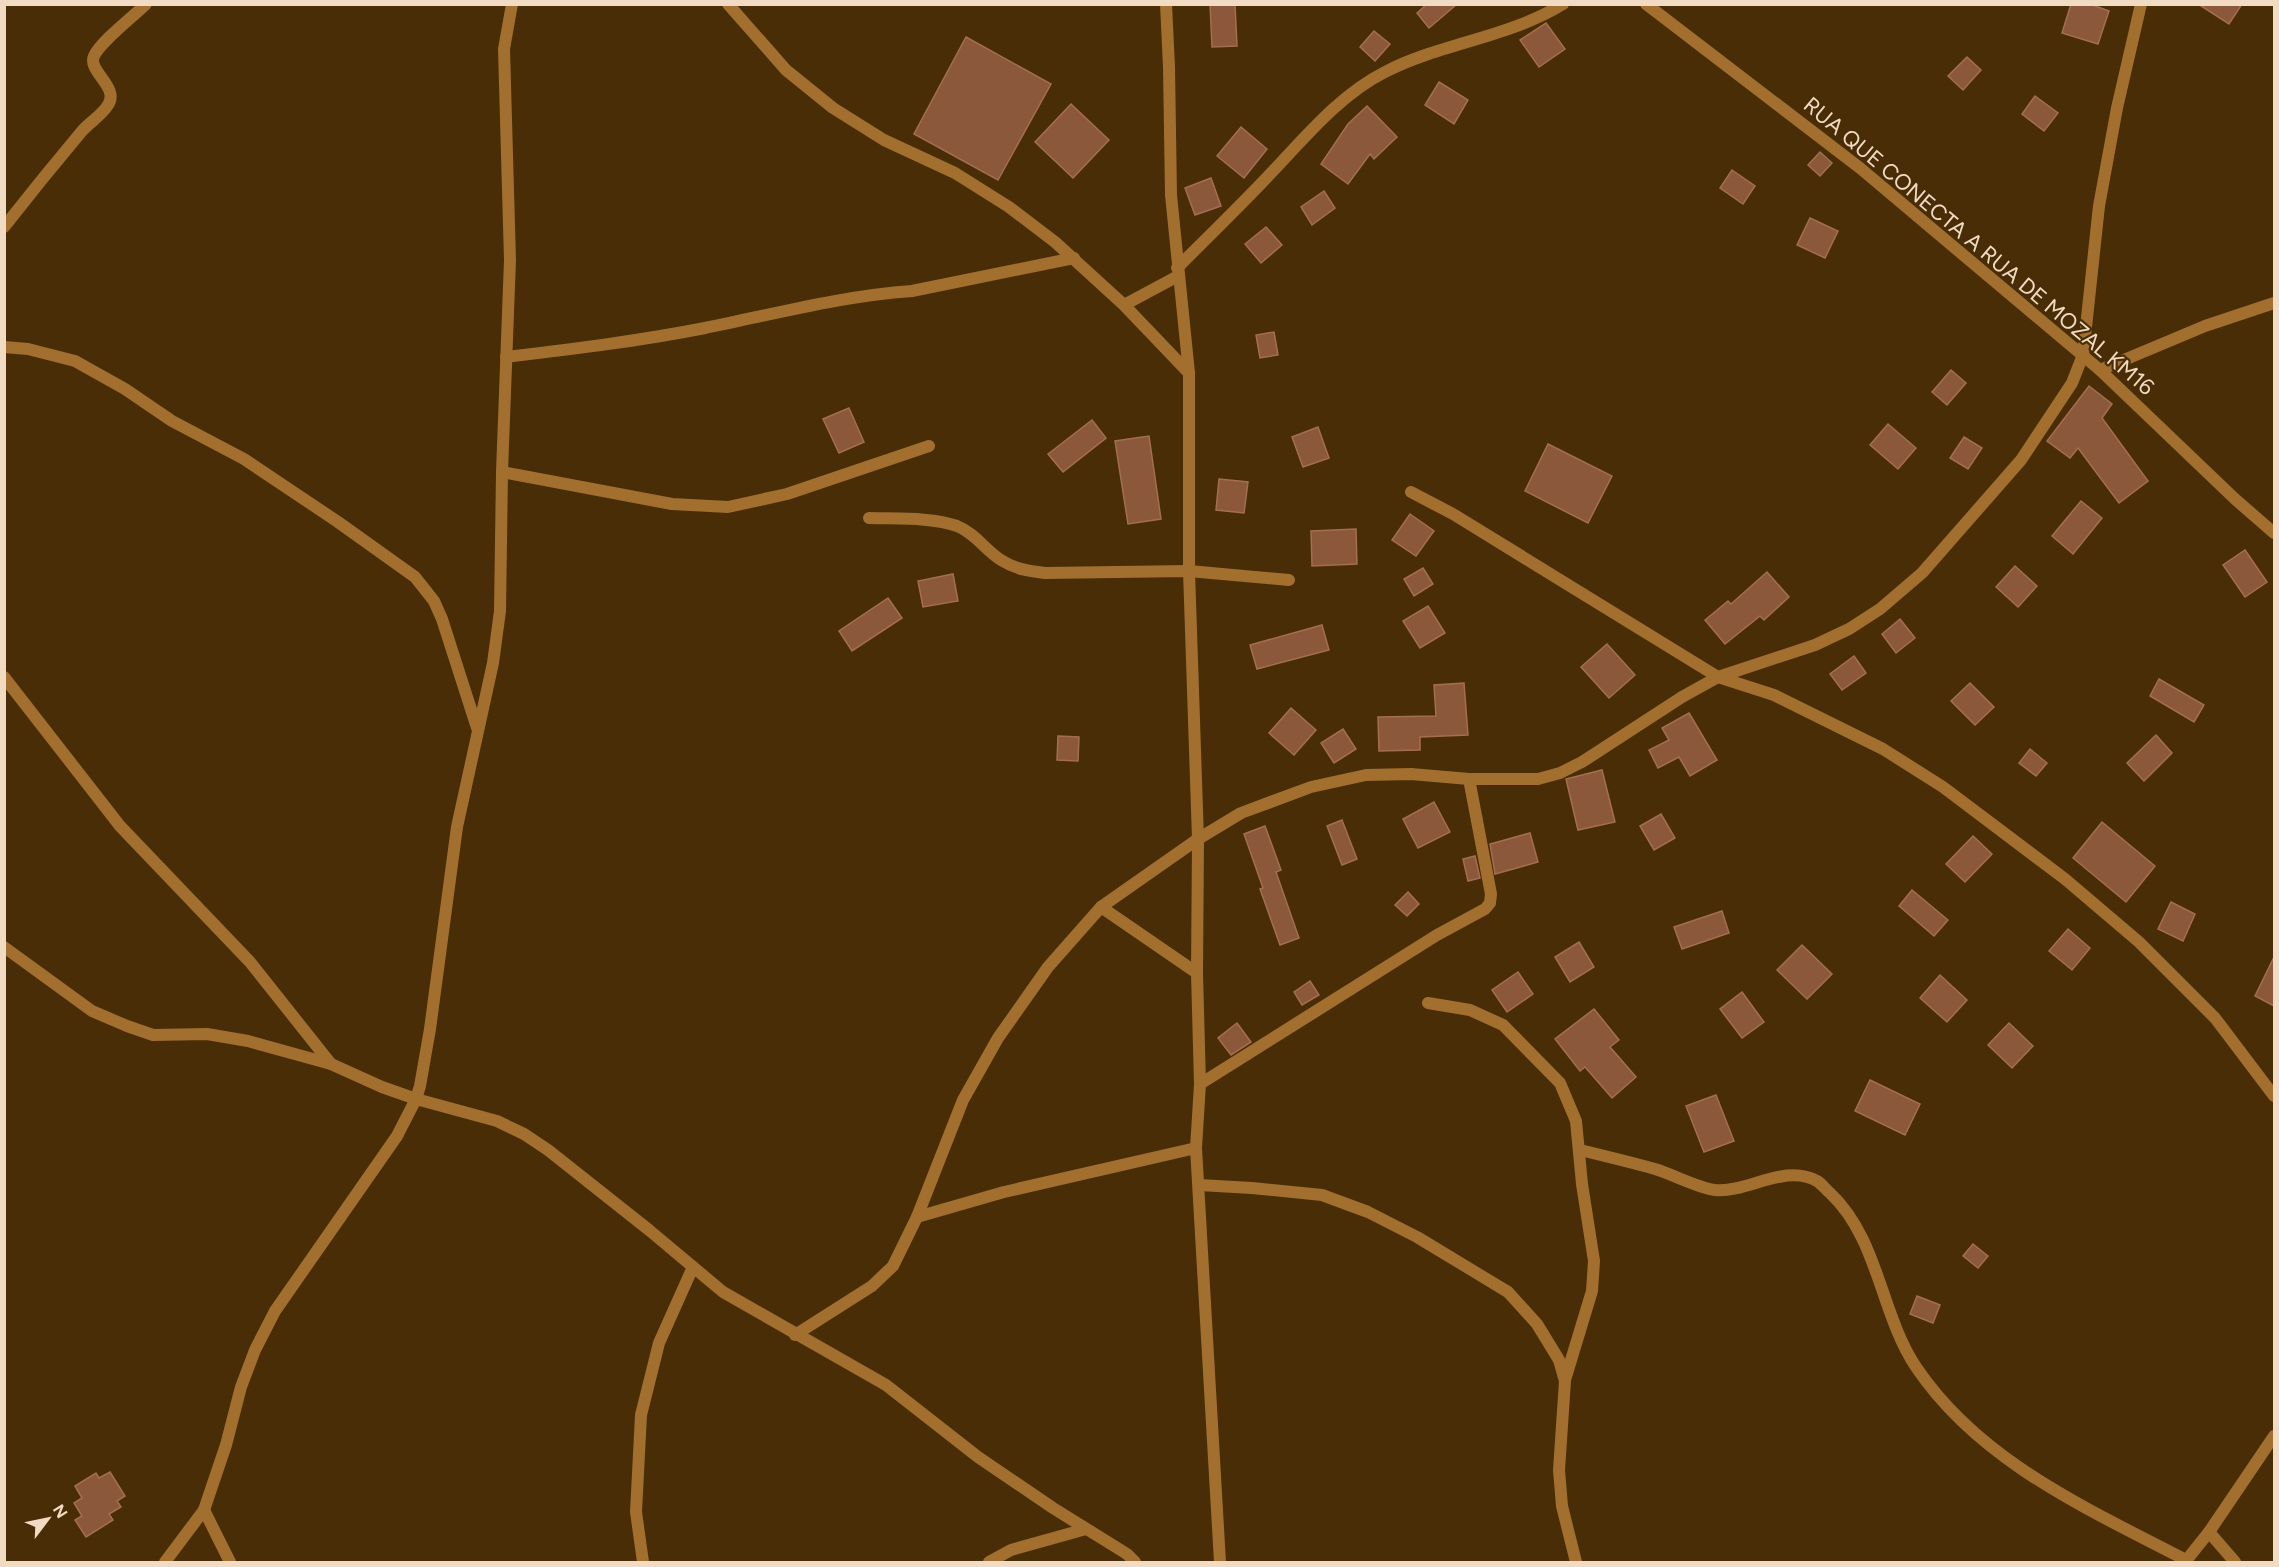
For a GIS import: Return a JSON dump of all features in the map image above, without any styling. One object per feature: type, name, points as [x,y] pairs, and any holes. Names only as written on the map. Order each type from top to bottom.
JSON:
[{"type":"street","points":[[4,227],[89,122],[108,106],[111,99],[110,91],[93,63],[93,57],[146,4]]},
{"type":"street","points":[[165,1563],[204,1510],[226,1445],[241,1387],[255,1350],[275,1311],[397,1136],[416,1099],[430,1029],[457,826],[493,663],[500,610],[502,472],[510,260],[504,49],[512,4]]},
{"type":"street","points":[[728,4],[786,70],[833,108],[884,140],[955,173],[1000,201],[1055,242],[1124,305],[1189,373]]},
{"type":"street","points":[[1166,4],[1171,195],[1189,373],[1189,571],[1198,839],[1197,973],[1200,1084],[1196,1148],[1220,1563]]},
{"type":"street","points":[[1124,305],[1177,272],[1299,143],[1365,83],[1386,71],[1442,49],[1530,22],[1563,4]]},
{"type":"street","name":"RUA QUE CONECTA A RUA DE MOZAL KM16","points":[[1646,4],[1860,168],[2083,355],[2274,533]]},
{"type":"street","points":[[795,1335],[872,1286],[893,1266],[917,1217],[963,1100],[998,1038],[1048,967],[1101,907],[1198,839],[1241,813],[1311,787],[1366,775],[1411,774],[1469,779],[1538,779],[1560,772],[1582,762],[1682,697],[1718,677],[1815,645],[1850,629],[1880,609],[1922,573],[2021,460],[2072,382],[2083,355],[2099,206],[2117,108],[2140,4]]},
{"type":"street","points":[[506,357],[626,343],[708,328],[795,307],[912,291],[1074,258]]},
{"type":"street","points":[[2100,370],[2205,326],[2274,303]]},
{"type":"street","points":[[4,347],[28,349],[75,361],[95,372],[125,389],[171,421],[244,459],[415,577],[434,601],[478,729]]},
{"type":"street","points":[[502,472],[672,504],[728,507],[787,494],[929,446]]},
{"type":"street","points":[[1411,492],[1453,514],[1718,677],[1774,695],[1883,749],[1943,787],[2065,879],[2139,942],[2215,1018],[2274,1096]]},
{"type":"street","points":[[869,518],[938,522],[957,526],[973,535],[1000,560],[1021,570],[1045,573],[1189,571],[1289,580]]},
{"type":"street","points":[[4,677],[120,826],[250,962],[331,1064]]},
{"type":"street","points":[[1200,1084],[1437,935],[1485,909],[1490,903],[1491,894],[1469,779]]},
{"type":"street","points":[[1101,907],[1197,973]]},
{"type":"street","points":[[4,947],[92,1011],[127,1026],[153,1035],[207,1034],[248,1041],[331,1064],[416,1099],[497,1121],[524,1134],[557,1157],[723,1292],[795,1335],[833,1353],[886,1384],[978,1457],[1127,1554],[1136,1563]]},
{"type":"street","points":[[1428,1003],[1470,1010],[1503,1025],[1560,1083],[1576,1121],[1582,1184],[1594,1261],[1592,1291],[1565,1381],[1559,1470],[1562,1506],[1576,1563]]},
{"type":"street","points":[[917,1217],[1004,1192],[1196,1148]]},
{"type":"street","points":[[1580,1150],[1655,1169],[1714,1190],[1742,1187],[1779,1177],[1802,1176],[1817,1181],[1845,1207],[1871,1257],[1894,1322],[1915,1366],[1946,1406],[1991,1448],[2046,1487],[2186,1562],[2209,1533],[2274,1436]]},
{"type":"street","points":[[1199,1185],[1322,1195],[1368,1212],[1417,1237],[1508,1292],[1537,1324],[1559,1360],[1565,1381]]},
{"type":"street","points":[[643,1563],[636,1512],[641,1415],[659,1343],[693,1267]]},
{"type":"street","points":[[204,1510],[230,1563]]},
{"type":"street","points":[[989,1563],[1011,1550],[1086,1529]]},
{"type":"street","points":[[2209,1533],[2235,1563]]},
{"type":"building","points":[[1210,4],[1235,4],[1237,46],[1212,47]]},
{"type":"building","points":[[1427,4],[1457,4],[1429,28],[1417,13]]},
{"type":"building","points":[[2071,4],[2090,4],[2109,11],[2098,44],[2062,33]]},
{"type":"building","points":[[2198,4],[2242,4],[2229,24]]},
{"type":"building","points":[[1546,23],[1565,49],[1539,67],[1520,40]]},
{"type":"building","points":[[1374,31],[1390,44],[1375,61],[1360,47]]},
{"type":"building","points":[[966,37],[1051,84],[998,180],[914,134]]},
{"type":"building","points":[[1967,57],[1981,70],[1963,90],[1948,76]]},
{"type":"building","points":[[1439,82],[1468,100],[1454,124],[1425,105]]},
{"type":"building","points":[[2035,96],[2058,113],[2044,131],[2022,114]]},
{"type":"building","points":[[1071,104],[1109,140],[1073,178],[1035,142]]},
{"type":"building","points":[[1367,106],[1397,137],[1374,159],[1370,154],[1348,184],[1321,164],[1348,124]]},
{"type":"building","points":[[1241,127],[1267,149],[1244,178],[1217,156]]},
{"type":"building","points":[[1820,152],[1832,163],[1820,176],[1808,165]]},
{"type":"building","points":[[1732,170],[1755,186],[1743,204],[1720,188]]},
{"type":"building","points":[[1211,178],[1221,206],[1195,215],[1185,188]]},
{"type":"building","points":[[1324,191],[1335,208],[1312,225],[1301,207]]},
{"type":"building","points":[[1810,218],[1838,231],[1825,258],[1797,245]]},
{"type":"building","points":[[1266,227],[1282,245],[1261,263],[1245,244]]},
{"type":"building","points":[[1274,332],[1278,355],[1260,358],[1256,335]]},
{"type":"building","points":[[1951,370],[1966,383],[1947,405],[1932,392]]},
{"type":"building","points":[[2089,386],[2112,404],[2102,418],[2148,481],[2119,503],[2078,448],[2070,458],[2047,441]]},
{"type":"building","points":[[849,408],[864,442],[839,453],[823,419]]},
{"type":"building","points":[[1092,420],[1106,438],[1063,472],[1048,454]]},
{"type":"building","points":[[1888,424],[1916,448],[1898,469],[1870,445]]},
{"type":"building","points":[[1318,427],[1329,458],[1303,467],[1292,437]]},
{"type":"building","points":[[1149,436],[1161,519],[1128,524],[1115,441]]},
{"type":"building","points":[[1964,437],[1982,448],[1968,469],[1950,458]]},
{"type":"building","points":[[1548,444],[1612,476],[1588,523],[1525,491]]},
{"type":"building","points":[[1219,479],[1248,482],[1244,513],[1216,510]]},
{"type":"building","points":[[2081,501],[2102,518],[2073,554],[2052,536]]},
{"type":"building","points":[[1410,514],[1434,531],[1416,556],[1392,540]]},
{"type":"building","points":[[1356,529],[1357,564],[1312,566],[1311,531]]},
{"type":"building","points":[[2245,550],[2267,582],[2245,597],[2223,565]]},
{"type":"building","points":[[2015,566],[2037,586],[2018,607],[1996,587]]},
{"type":"building","points":[[1423,568],[1433,584],[1414,596],[1404,579]]},
{"type":"building","points":[[1767,572],[1789,597],[1764,620],[1760,616],[1725,644],[1705,620],[1728,601],[1731,604]]},
{"type":"building","points":[[953,574],[958,601],[923,607],[918,581]]},
{"type":"building","points":[[888,598],[902,618],[852,651],[839,631]]},
{"type":"building","points":[[1428,606],[1445,633],[1420,648],[1403,621]]},
{"type":"building","points":[[1900,619],[1915,638],[1896,653],[1882,634]]},
{"type":"building","points":[[1322,625],[1329,650],[1257,669],[1250,645]]},
{"type":"building","points":[[1607,644],[1635,675],[1609,698],[1581,667]]},
{"type":"building","points":[[1854,656],[1866,673],[1842,690],[1830,674]]},
{"type":"building","points":[[2159,679],[2204,705],[2194,722],[2150,696]]},
{"type":"building","points":[[1464,683],[1468,735],[1420,737],[1420,750],[1379,751],[1378,717],[1436,716],[1434,685]]},
{"type":"building","points":[[1970,683],[1994,707],[1975,725],[1951,701]]},
{"type":"building","points":[[1291,708],[1316,730],[1294,755],[1269,733]]},
{"type":"building","points":[[1689,713],[1717,760],[1690,776],[1679,757],[1658,768],[1649,750],[1669,740],[1662,728]]},
{"type":"building","points":[[1343,729],[1356,749],[1334,763],[1321,743]]},
{"type":"building","points":[[2156,735],[2172,753],[2144,781],[2127,763]]},
{"type":"building","points":[[1058,736],[1079,737],[1078,761],[1057,760]]},
{"type":"building","points":[[2030,749],[2047,763],[2036,776],[2019,763]]},
{"type":"building","points":[[1602,770],[1615,822],[1578,830],[1566,779]]},
{"type":"building","points":[[1434,802],[1450,832],[1418,848],[1403,819]]},
{"type":"building","points":[[1661,814],[1675,838],[1654,850],[1640,826]]},
{"type":"building","points":[[1342,820],[1357,859],[1342,865],[1327,826]]},
{"type":"building","points":[[2102,822],[2155,866],[2126,902],[2073,858]]},
{"type":"building","points":[[1265,826],[1281,870],[1276,872],[1299,938],[1280,945],[1244,834]]},
{"type":"building","points":[[1530,833],[1538,862],[1495,874],[1490,844]]},
{"type":"building","points":[[1973,836],[1992,854],[1965,882],[1946,864]]},
{"type":"building","points":[[1475,856],[1480,878],[1468,881],[1463,859]]},
{"type":"building","points":[[1912,890],[1948,920],[1934,936],[1899,906]]},
{"type":"building","points":[[1408,892],[1419,904],[1407,916],[1395,905]]},
{"type":"building","points":[[2171,902],[2195,914],[2183,941],[2158,929]]},
{"type":"building","points":[[1722,911],[1729,933],[1682,949],[1674,927]]},
{"type":"building","points":[[2068,929],[2090,948],[2072,970],[2049,951]]},
{"type":"building","points":[[1579,942],[1594,967],[1570,982],[1555,957]]},
{"type":"building","points":[[1802,945],[1832,974],[1807,999],[1777,970]]},
{"type":"building","points":[[2274,957],[2274,1006],[2255,996]]},
{"type":"building","points":[[1518,972],[1533,994],[1507,1012],[1492,990]]},
{"type":"building","points":[[1940,975],[1967,1000],[1947,1022],[1920,998]]},
{"type":"building","points":[[1310,981],[1319,995],[1302,1005],[1294,992]]},
{"type":"building","points":[[1742,992],[1764,1022],[1742,1038],[1720,1009]]},
{"type":"building","points":[[1594,1009],[1619,1040],[1610,1047],[1636,1077],[1612,1098],[1585,1067],[1580,1071],[1555,1039]]},
{"type":"building","points":[[1237,1023],[1251,1042],[1231,1055],[1218,1038]]},
{"type":"building","points":[[2009,1023],[2033,1046],[2012,1068],[1988,1045]]},
{"type":"building","points":[[1870,1080],[1920,1104],[1905,1135],[1855,1111]]},
{"type":"building","points":[[1716,1095],[1734,1141],[1704,1152],[1686,1106]]},
{"type":"building","points":[[1973,1244],[1988,1256],[1978,1268],[1963,1256]]},
{"type":"building","points":[[1917,1296],[1940,1305],[1933,1323],[1910,1314]]},
{"type":"building","points":[[110,1472],[125,1496],[117,1501],[121,1507],[109,1514],[113,1520],[86,1537],[75,1520],[82,1516],[74,1503],[82,1498],[75,1486],[96,1473],[99,1478]]}]
